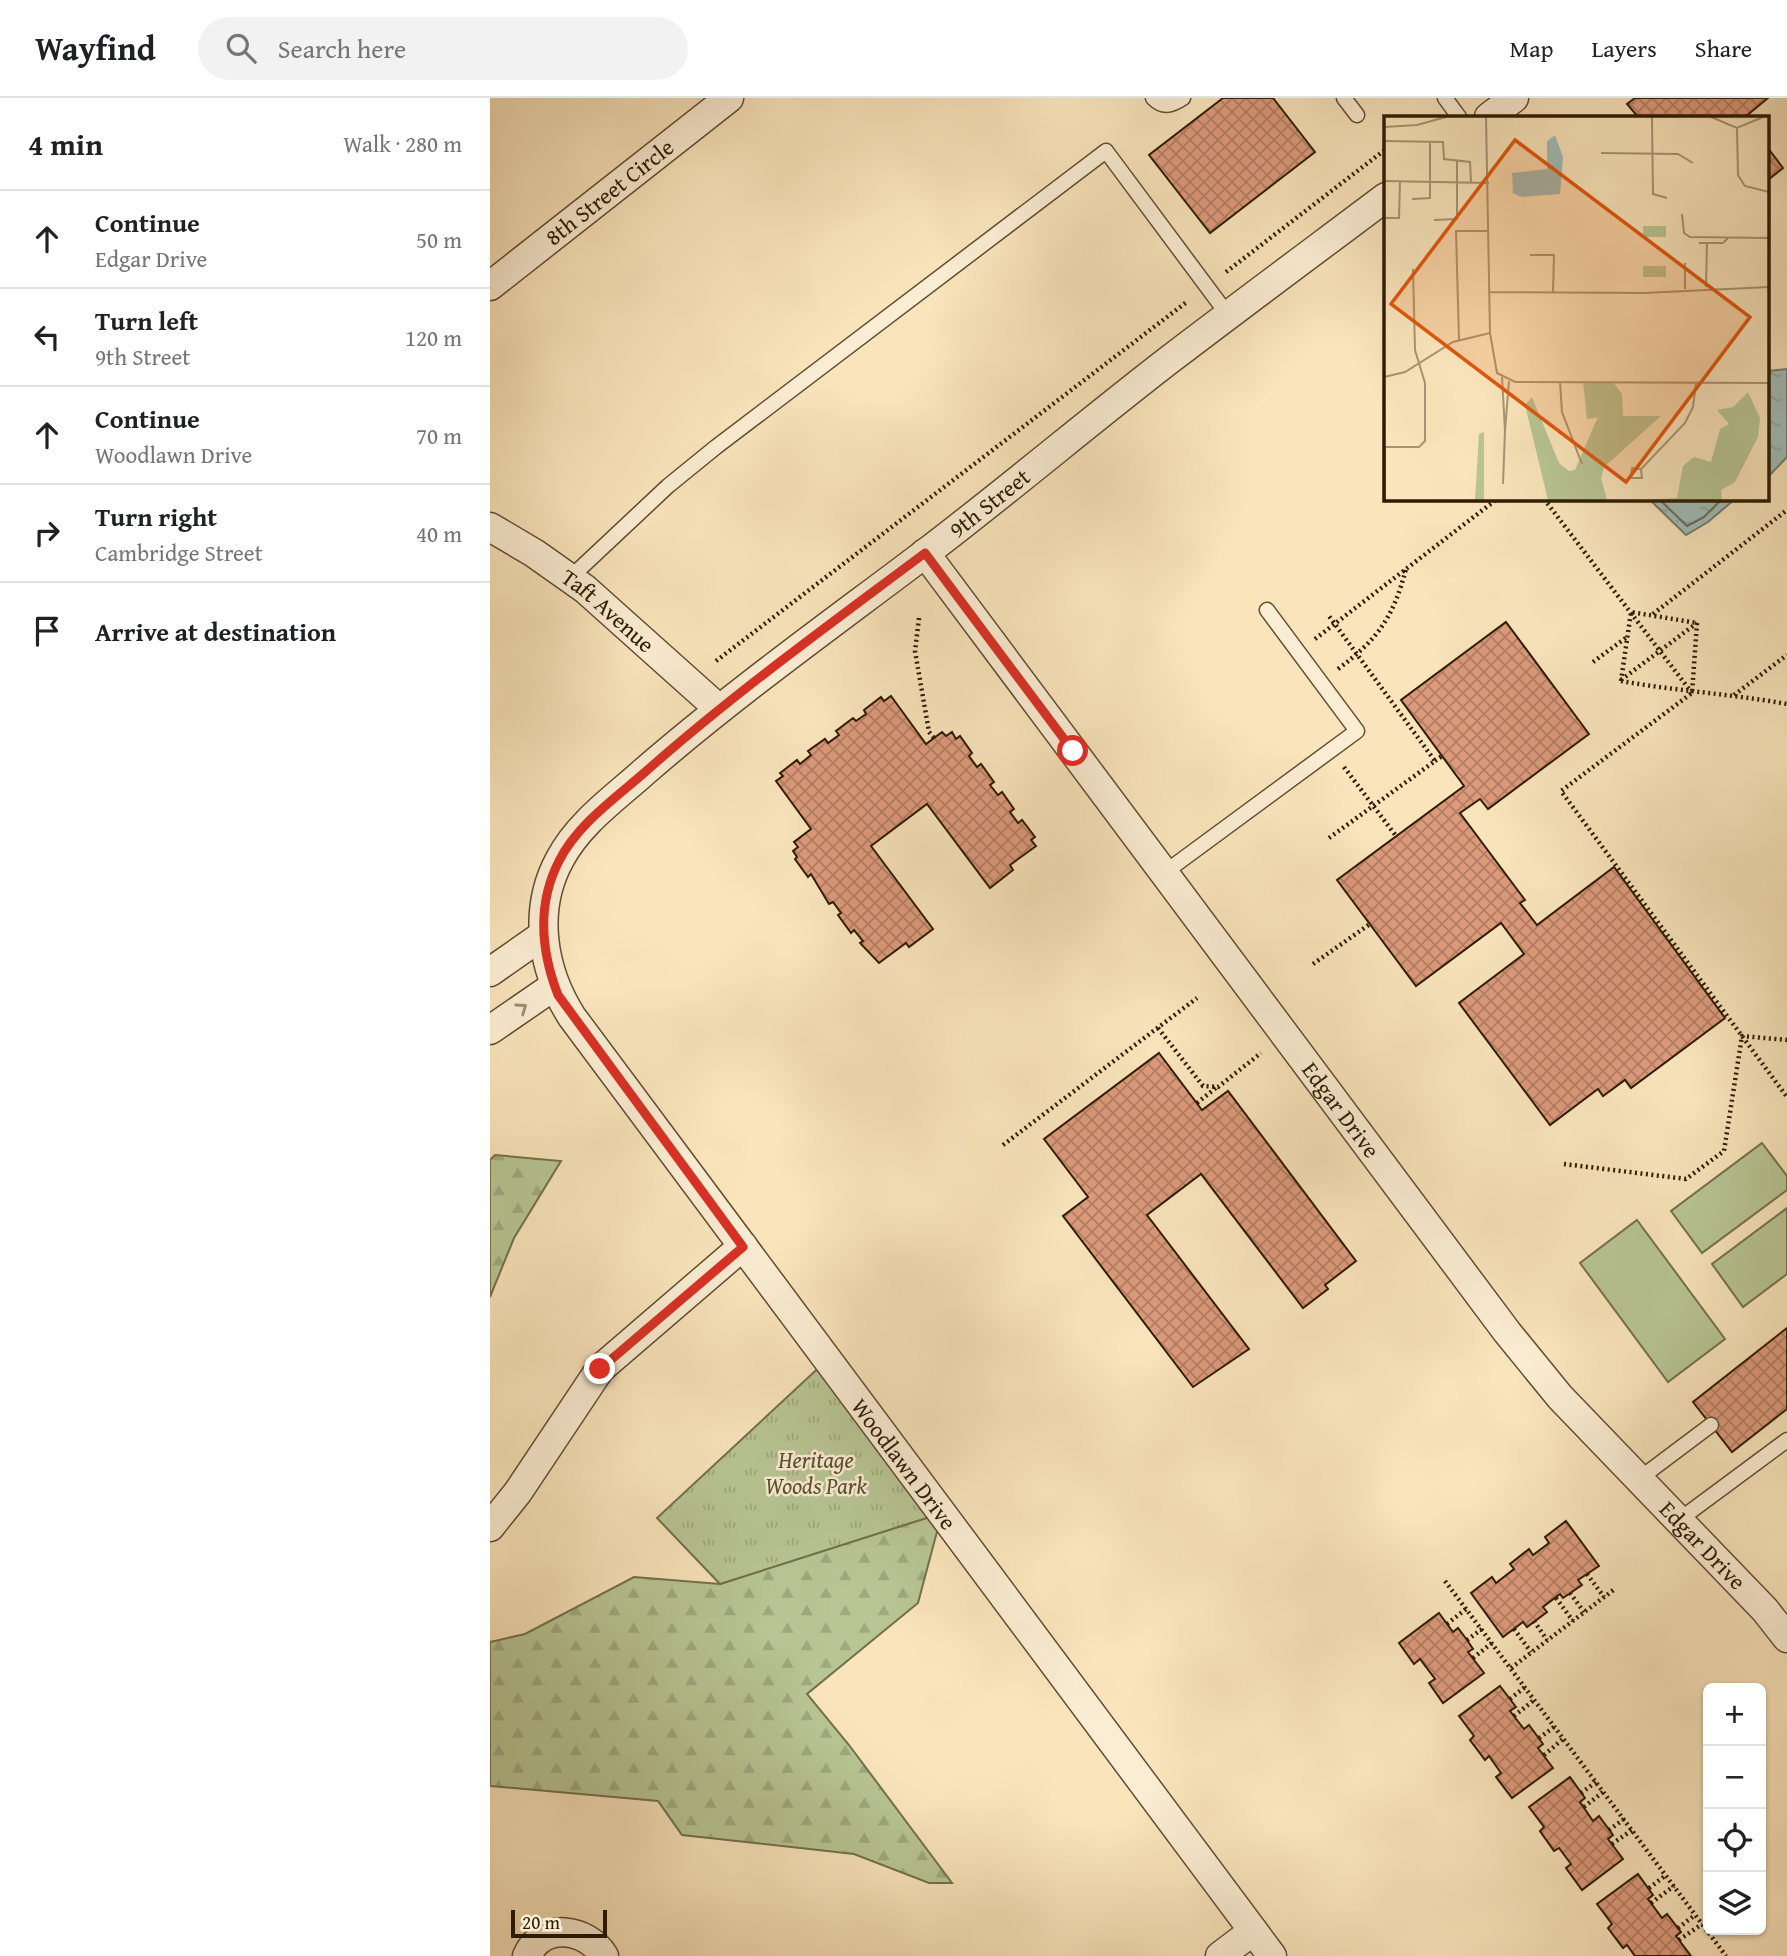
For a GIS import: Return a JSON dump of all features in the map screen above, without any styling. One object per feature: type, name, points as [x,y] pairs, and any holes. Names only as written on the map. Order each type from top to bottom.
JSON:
[{"type":"street","name":"8th Street Circle","points":[[490,286],[729,98]]},
{"type":"street","points":[[1490,116],[1514,98]]},
{"type":"street","name":"9th Street","points":[[551,976],[543,935],[546,894],[559,860],[577,834],[718,708],[925,553],[1228,315],[1384,198]]},
{"type":"street","name":"Taft Avenue","points":[[490,527],[570,578],[718,708]]},
{"type":"street","name":"Edgar Drive","points":[[925,553],[1507,1332],[1560,1397],[1679,1521],[1782,1622]]},
{"type":"street","points":[[490,972],[543,935]]},
{"type":"street","points":[[490,1030],[551,976]]},
{"type":"street","name":"Woodlawn Drive","points":[[551,976],[572,1017],[1272,1956]]},
{"type":"street","points":[[490,1527],[518,1492],[600,1369],[743,1247]]},
{"type":"street","points":[[527,1956],[533,1945],[545,1936],[565,1931],[580,1934],[594,1942],[604,1956]]},
{"type":"street","points":[[1220,1956],[1253,1931]]},
{"type":"lane","points":[[1153,98],[1160,105],[1168,106],[1183,98]]},
{"type":"lane","points":[[1344,98],[1357,115]]},
{"type":"lane","points":[[1445,98],[1458,116]]},
{"type":"lane","points":[[570,578],[668,486],[716,447],[1106,151],[1228,315]]},
{"type":"lane","points":[[1164,873],[1357,731],[1267,610]]},
{"type":"lane","points":[[1639,1479],[1710,1425]]},
{"type":"lane","points":[[1679,1521],[1787,1440]]},
{"type":"path","points":[[716,661],[1384,151]]},
{"type":"path","points":[[1298,652],[1496,500]]},
{"type":"path","points":[[1545,500],[1692,694]]},
{"type":"path","points":[[1653,614],[1787,510]]},
{"type":"path","points":[[1321,682],[1377,636],[1400,590],[1406,569]]},
{"type":"path","points":[[1631,612],[1696,623]]},
{"type":"path","points":[[1621,681],[1631,612]]},
{"type":"path","points":[[919,618],[915,651],[929,732],[934,738]]},
{"type":"path","points":[[1621,681],[1696,623]]},
{"type":"path","points":[[1692,694],[1696,623]]},
{"type":"path","points":[[1593,662],[1627,636]]},
{"type":"path","points":[[1734,695],[1787,655]]},
{"type":"path","points":[[1621,681],[1692,694],[1734,695],[1787,704]]},
{"type":"path","points":[[1692,694],[1561,791],[1787,1097]]},
{"type":"path","points":[[1332,750],[1396,836]]},
{"type":"path","points":[[1435,761],[1442,756]]},
{"type":"path","points":[[1313,964],[1370,924]]},
{"type":"path","points":[[1003,1145],[1198,998]]},
{"type":"path","points":[[1158,1028],[1203,1086],[1218,1087]]},
{"type":"path","points":[[1742,1036],[1787,1040]]},
{"type":"path","points":[[1564,1164],[1686,1179],[1724,1151],[1742,1036]]},
{"type":"path","points":[[1197,1103],[1265,1051]]},
{"type":"path","points":[[1587,1574],[1604,1597]]},
{"type":"path","points":[[1445,1581],[1726,1956]]},
{"type":"path","points":[[1511,1668],[1616,1588]]},
{"type":"path","points":[[1570,1593],[1584,1612]]},
{"type":"path","points":[[1556,1598],[1573,1621]]},
{"type":"path","points":[[1447,1624],[1466,1609]]},
{"type":"path","points":[[1534,1622],[1547,1640]]},
{"type":"path","points":[[1467,1640],[1482,1629]]},
{"type":"path","points":[[1514,1629],[1531,1652]]},
{"type":"path","points":[[1473,1658],[1492,1643]]},
{"type":"path","points":[[1510,1699],[1525,1687]]},
{"type":"path","points":[[1514,1716],[1534,1700]]},
{"type":"path","points":[[1539,1738],[1554,1727]]},
{"type":"path","points":[[1544,1755],[1563,1739]]},
{"type":"path","points":[[1581,1793],[1596,1782]]},
{"type":"path","points":[[1584,1807],[1604,1792]]},
{"type":"path","points":[[1609,1830],[1624,1819]]},
{"type":"path","points":[[1612,1844],[1632,1830]]},
{"type":"path","points":[[1649,1888],[1666,1875]]},
{"type":"path","points":[[1651,1903],[1674,1886]]},
{"type":"path","points":[[1678,1928],[1695,1915]]},
{"type":"path","points":[[1679,1940],[1702,1924]]},
{"type":"green space","points":[[1762,1143],[1787,1176],[1787,1190],[1702,1253],[1671,1211]]},
{"type":"green space","points":[[495,1155],[561,1161],[514,1238],[490,1297],[490,1160]]},
{"type":"green space","points":[[1787,1208],[1787,1274],[1743,1307],[1712,1264]]},
{"type":"green space","points":[[1637,1220],[1725,1339],[1668,1382],[1580,1263]]},
{"type":"green space","name":"Heritage Woods Park","points":[[826,1361],[942,1513],[720,1584],[657,1518]]},
{"type":"green space","points":[[942,1513],[918,1603],[807,1694],[849,1745],[952,1883],[929,1883],[854,1854],[682,1835],[658,1801],[490,1786],[490,1642],[525,1634],[634,1577],[720,1584]]},
{"type":"water","points":[[1787,369],[1787,457],[1770,475],[1770,371]]},
{"type":"water","points":[[1650,500],[1734,500],[1708,522],[1686,535]]},
{"type":"building","points":[[1223,98],[1273,98],[1315,152],[1210,233],[1149,155]]},
{"type":"building","points":[[1635,98],[1768,98],[1746,116],[1637,116],[1627,104]]},
{"type":"building","points":[[1770,151],[1783,168],[1770,178]]},
{"type":"building","points":[[1506,622],[1589,734],[1488,809],[1480,799],[1460,813],[1525,900],[1520,903],[1537,925],[1614,867],[1725,1018],[1631,1088],[1625,1080],[1603,1096],[1598,1089],[1550,1125],[1459,1003],[1524,954],[1501,923],[1416,986],[1337,880],[1464,786],[1401,700]]},
{"type":"building","points":[[891,696],[926,744],[942,732],[946,736],[952,732],[956,739],[960,736],[972,753],[969,756],[977,767],[981,764],[994,782],[990,785],[998,795],[1002,792],[1014,809],[1010,812],[1018,823],[1022,820],[1035,837],[1031,840],[1036,846],[1010,865],[1013,870],[990,888],[927,804],[871,846],[933,929],[909,947],[906,943],[879,963],[860,943],[863,941],[854,930],[851,933],[838,915],[841,913],[833,902],[829,904],[811,874],[808,877],[795,859],[797,857],[793,851],[798,847],[794,842],[811,829],[776,781],[783,776],[780,773],[797,760],[800,764],[811,755],[808,751],[825,739],[828,743],[839,735],[836,731],[853,718],[856,721],[866,714],[864,710],[881,697],[884,701]]},
{"type":"building","points":[[1159,1053],[1202,1110],[1228,1091],[1356,1261],[1325,1285],[1328,1289],[1303,1308],[1201,1174],[1147,1215],[1249,1349],[1193,1387],[1063,1216],[1088,1197],[1044,1139]]},
{"type":"building","points":[[1787,1328],[1787,1409],[1732,1452],[1693,1402]]},
{"type":"building","points":[[1566,1521],[1599,1566],[1578,1580],[1582,1585],[1563,1598],[1560,1594],[1543,1607],[1547,1612],[1527,1627],[1523,1622],[1503,1637],[1471,1593],[1492,1577],[1496,1583],[1514,1569],[1510,1564],[1529,1549],[1533,1555],[1549,1543],[1545,1537]]},
{"type":"building","points":[[1439,1613],[1453,1632],[1458,1628],[1467,1640],[1473,1649],[1468,1652],[1484,1673],[1443,1703],[1429,1683],[1435,1679],[1420,1659],[1414,1664],[1399,1643]]},
{"type":"building","points":[[1500,1686],[1516,1707],[1510,1711],[1524,1729],[1529,1725],[1543,1744],[1538,1748],[1553,1768],[1512,1798],[1496,1777],[1501,1773],[1489,1756],[1485,1760],[1470,1740],[1474,1736],[1459,1716]]},
{"type":"building","points":[[1570,1777],[1585,1798],[1580,1802],[1593,1821],[1599,1816],[1613,1835],[1608,1839],[1623,1859],[1582,1890],[1566,1868],[1571,1864],[1559,1848],[1554,1851],[1540,1831],[1544,1827],[1529,1807]]},
{"type":"building","points":[[1638,1874],[1653,1895],[1648,1899],[1662,1918],[1667,1914],[1681,1932],[1676,1936],[1691,1956],[1635,1956],[1627,1945],[1623,1948],[1608,1928],[1612,1924],[1597,1904]]},
{"type":"route","points":[[600,1369],[743,1247],[558,995],[547,967],[543,935],[546,894],[559,860],[577,834],[718,708],[925,553],[1073,751]]}]
